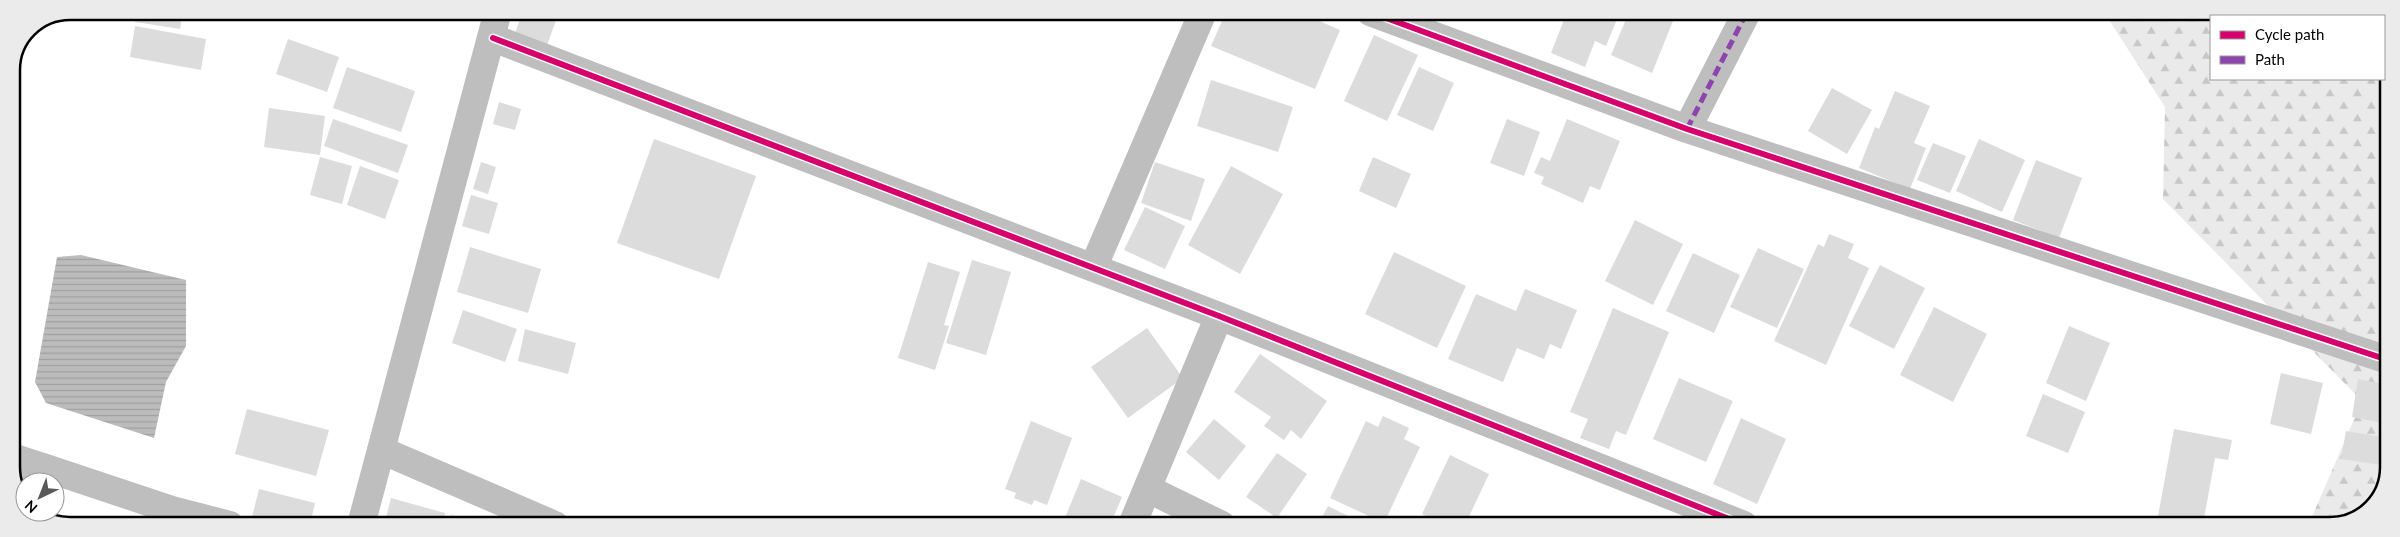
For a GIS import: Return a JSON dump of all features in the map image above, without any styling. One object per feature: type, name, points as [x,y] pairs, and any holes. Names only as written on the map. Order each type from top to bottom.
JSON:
[{"type":"street","points":[[363,517],[496,20]]},
{"type":"street","points":[[1093,268],[1200,20]]},
{"type":"street","points":[[1392,20],[1687,129],[2380,357]]},
{"type":"street","points":[[1687,129],[1743,20]]},
{"type":"street","points":[[492,38],[1219,316],[1722,517]]},
{"type":"street","points":[[1136,517],[1219,316]]},
{"type":"street","points":[[381,450],[536,517]]},
{"type":"street","points":[[20,462],[35,472]]},
{"type":"street","points":[[65,481],[199,517]]},
{"type":"street","points":[[1148,489],[1206,517]]},
{"type":"green space","points":[[2109,20],[2210,20],[2210,80],[2380,80],[2380,467],[2377,483],[2368,500],[2349,513],[2340,516],[2312,517],[2362,401],[2163,199],[2165,107]]},
{"type":"shaded area","points":[[81,255],[186,280],[186,346],[166,382],[154,438],[46,403],[35,382],[57,257]]},
{"type":"building","points":[[135,20],[182,20],[180,29],[135,22]]},
{"type":"building","points":[[520,20],[556,20],[546,48],[514,36]]},
{"type":"building","points":[[1222,20],[1317,20],[1340,30],[1315,89],[1211,46]]},
{"type":"building","points":[[1564,20],[1617,20],[1606,46],[1595,41],[1585,67],[1551,53]]},
{"type":"building","points":[[1626,20],[1673,20],[1652,73],[1611,55]]},
{"type":"building","points":[[135,26],[206,39],[201,70],[130,57]]},
{"type":"building","points":[[1374,35],[1418,55],[1387,121],[1344,101]]},
{"type":"building","points":[[288,39],[339,57],[327,92],[276,74]]},
{"type":"building","points":[[347,67],[415,91],[401,132],[333,108]]},
{"type":"building","points":[[1419,67],[1454,83],[1433,131],[1397,115]]},
{"type":"building","points":[[1211,80],[1293,107],[1278,152],[1197,126]]},
{"type":"building","points":[[1832,88],[1872,110],[1847,154],[1808,131]]},
{"type":"building","points":[[1895,91],[1930,106],[1914,143],[1926,148],[1910,189],[1859,168],[1875,127],[1879,129]]},
{"type":"building","points":[[499,102],[521,109],[515,130],[493,124]]},
{"type":"building","points":[[269,108],[325,116],[320,155],[264,147]]},
{"type":"building","points":[[333,119],[408,145],[398,173],[324,146]]},
{"type":"building","points":[[1507,119],[1540,132],[1524,176],[1490,163]]},
{"type":"building","points":[[1567,119],[1620,141],[1600,190],[1590,186],[1583,203],[1541,184],[1544,177],[1534,173],[1541,157],[1550,161]]},
{"type":"building","points":[[654,139],[756,176],[719,279],[617,243]]},
{"type":"building","points":[[1979,139],[2025,160],[2002,212],[1956,191]]},
{"type":"building","points":[[1933,143],[1966,156],[1950,193],[1917,180]]},
{"type":"building","points":[[320,157],[352,166],[342,204],[310,195]]},
{"type":"building","points":[[1373,157],[1411,174],[1396,208],[1359,191]]},
{"type":"building","points":[[2036,160],[2082,178],[2059,238],[2013,220]]},
{"type":"building","points":[[481,162],[496,167],[488,194],[473,189]]},
{"type":"building","points":[[1155,162],[1205,179],[1191,221],[1141,203]]},
{"type":"building","points":[[360,166],[399,180],[385,219],[347,205]]},
{"type":"building","points":[[1231,166],[1283,194],[1240,274],[1188,245]]},
{"type":"building","points":[[471,195],[498,203],[489,234],[462,226]]},
{"type":"building","points":[[1145,207],[1185,226],[1165,269],[1124,250]]},
{"type":"building","points":[[1635,220],[1683,244],[1653,305],[1605,281]]},
{"type":"building","points":[[1829,234],[1854,244],[1848,258],[1869,268],[1826,365],[1774,341],[1818,244],[1824,247]]},
{"type":"building","points":[[470,247],[541,269],[528,313],[457,292]]},
{"type":"building","points":[[1758,248],[1804,269],[1777,328],[1730,307]]},
{"type":"building","points":[[1394,252],[1466,286],[1437,348],[1365,314]]},
{"type":"building","points":[[1693,253],[1740,275],[1714,333],[1666,311]]},
{"type":"building","points":[[972,260],[1011,272],[986,355],[946,343]]},
{"type":"building","points":[[928,262],[960,272],[944,325],[949,326],[935,370],[898,358]]},
{"type":"building","points":[[1880,265],[1925,288],[1894,349],[1849,326]]},
{"type":"building","points":[[1525,289],[1577,310],[1561,349],[1550,344],[1544,359],[1517,348],[1503,382],[1448,359],[1476,294],[1516,311]]},
{"type":"building","points":[[1934,307],[1987,334],[1953,402],[1900,375]]},
{"type":"building","points":[[1613,308],[1669,332],[1626,435],[1616,431],[1609,449],[1580,438],[1588,419],[1570,412]]},
{"type":"building","points":[[463,310],[517,329],[505,362],[452,343]]},
{"type":"building","points":[[2069,326],[2110,343],[2086,401],[2046,383]]},
{"type":"building","points":[[1147,328],[1183,378],[1128,418],[1091,367]]},
{"type":"building","points":[[525,329],[576,343],[568,374],[518,361]]},
{"type":"building","points":[[1260,354],[1327,401],[1301,439],[1291,430],[1284,440],[1264,426],[1271,417],[1234,392]]},
{"type":"building","points":[[2281,373],[2323,383],[2311,434],[2270,424]]},
{"type":"building","points":[[1679,378],[1733,401],[1706,462],[1653,439]]},
{"type":"building","points":[[2358,379],[2380,383],[2380,422],[2352,417]]},
{"type":"building","points":[[2043,394],[2085,412],[2068,453],[2026,436]]},
{"type":"building","points":[[247,409],[329,430],[316,476],[235,454]]},
{"type":"building","points":[[1383,416],[1409,428],[1404,439],[1420,447],[1387,517],[1371,517],[1330,498],[1366,421],[1378,427]]},
{"type":"building","points":[[1741,418],[1786,439],[1757,504],[1713,484]]},
{"type":"building","points":[[1214,419],[1246,446],[1219,480],[1186,452]]},
{"type":"building","points":[[1031,421],[1072,438],[1047,505],[1034,500],[1032,505],[1014,498],[1016,493],[1005,489]]},
{"type":"building","points":[[2174,429],[2232,440],[2228,460],[2215,458],[2204,517],[2158,516]]},
{"type":"building","points":[[2346,431],[2380,437],[2380,465],[2341,459]]},
{"type":"building","points":[[1277,453],[1307,474],[1278,517],[1246,497]]},
{"type":"building","points":[[1450,455],[1489,474],[1469,517],[1428,517],[1422,514]]},
{"type":"building","points":[[1081,479],[1122,497],[1113,517],[1065,517]]},
{"type":"building","points":[[259,489],[315,503],[312,517],[252,517]]},
{"type":"building","points":[[391,498],[445,513],[444,517],[386,517]]},
{"type":"building","points":[[1328,506],[1350,517],[1322,517]]},
{"type":"marked path","points":[[1687,129],[1743,20]]},
{"type":"cycle path","points":[[1392,20],[1687,129],[2380,357]]},
{"type":"cycle path","points":[[493,38],[1219,316],[1724,517]]}]
